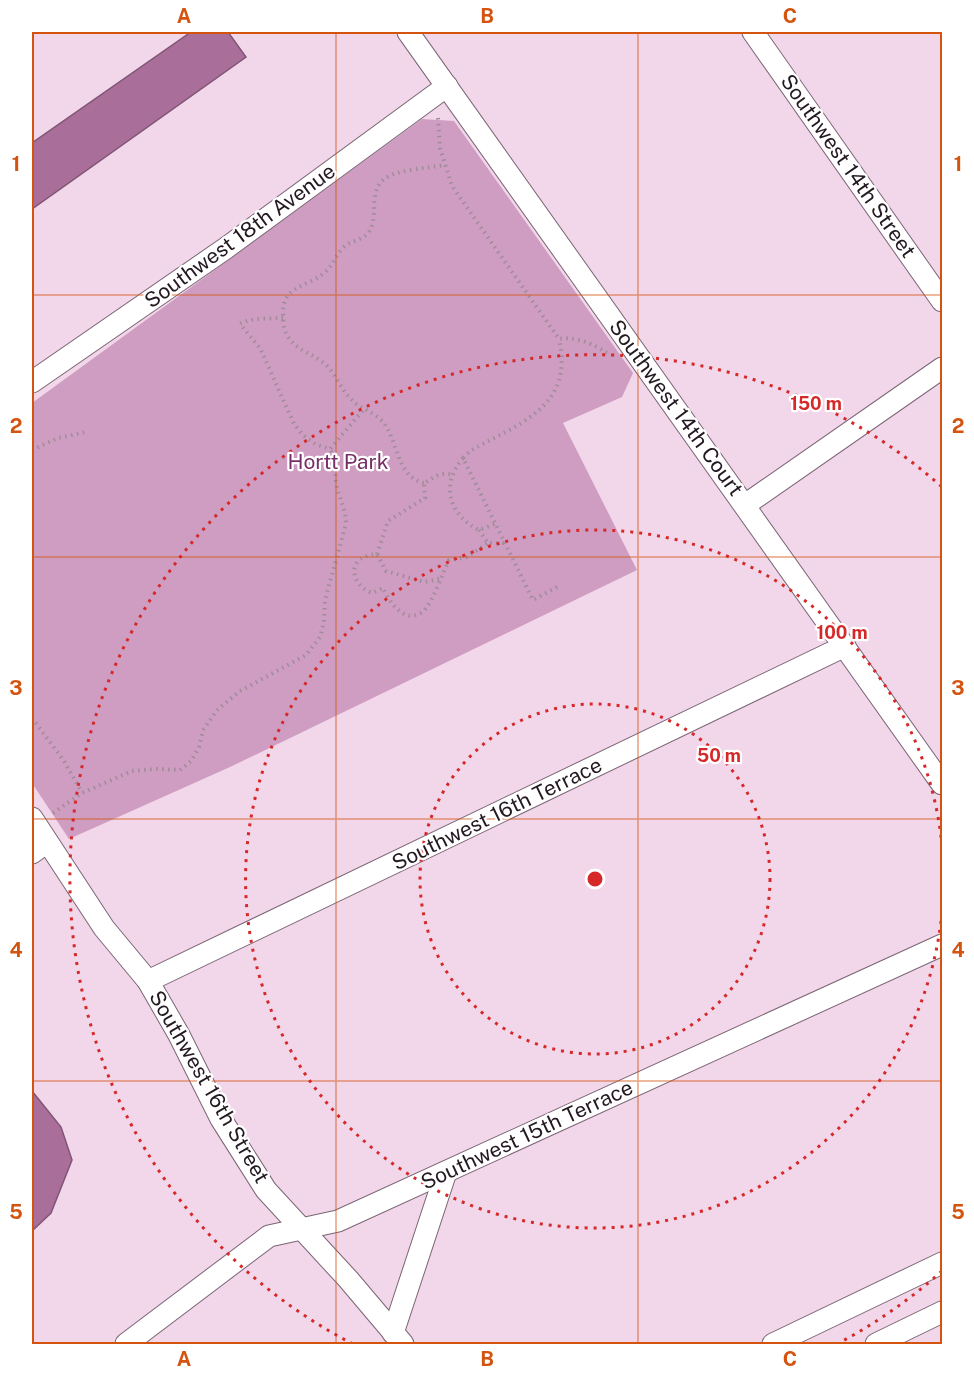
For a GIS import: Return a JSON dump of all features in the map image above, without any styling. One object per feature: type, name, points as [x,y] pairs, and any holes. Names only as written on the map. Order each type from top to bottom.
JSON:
[{"type":"street","name":"Southwest 14th Court","points":[[408,32],[942,784]]},
{"type":"street","name":"Southwest 14th Street","points":[[753,32],[942,301]]},
{"type":"street","name":"Southwest 18th Avenue","points":[[32,382],[226,248],[447,86]]},
{"type":"street","points":[[745,505],[942,368]]},
{"type":"street","name":"Southwest 16th Terrace","points":[[148,981],[845,646]]},
{"type":"street","name":"Southwest 16th Street","points":[[40,817],[39,848],[148,981],[179,1035],[221,1119],[266,1190],[348,1279],[398,1339]]},
{"type":"street","name":"Southwest 15th Terrace","points":[[126,1344],[269,1236],[338,1221],[942,945]]},
{"type":"street","points":[[398,1339],[446,1172]]},
{"type":"street","points":[[772,1344],[942,1263]]},
{"type":"street","points":[[876,1344],[942,1312]]},
{"type":"path","points":[[439,113],[440,148],[454,191],[560,339],[561,370],[558,382],[545,405],[526,422],[470,451],[452,475],[450,495],[458,513],[467,524],[479,530],[488,543]]},
{"type":"path","points":[[445,165],[391,174],[382,180],[376,188],[372,226],[368,234],[344,246],[336,261],[322,275],[288,294],[282,304],[285,332],[292,343],[323,362],[353,402],[382,421],[402,464],[410,475],[417,482],[424,483],[442,473],[452,475]]},
{"type":"path","points":[[40,817],[82,793],[132,771],[180,770],[191,761],[199,747],[203,730],[218,709],[240,691],[306,655],[320,637],[324,622],[325,600],[346,524],[346,512],[336,482],[335,457],[330,449],[315,444],[294,424],[260,348],[240,324],[283,318]]},
{"type":"path","points":[[560,339],[566,338],[588,343],[610,355]]},
{"type":"path","points":[[330,449],[364,409]]},
{"type":"path","points":[[32,450],[58,438],[86,432]]},
{"type":"path","points":[[463,458],[533,600],[557,587]]},
{"type":"path","points":[[424,483],[425,498],[388,521],[377,554],[386,571],[425,582],[439,579]]},
{"type":"path","points":[[479,530],[495,524]]},
{"type":"path","points":[[377,554],[365,554],[356,563],[355,570],[359,585],[372,593],[382,588],[391,603],[404,614],[409,615],[422,612],[430,601],[449,560],[467,557],[488,543],[506,544]]},
{"type":"path","points":[[32,718],[64,761],[82,793]]},
{"type":"green space","name":"Hortt Park","points":[[422,119],[454,121],[633,373],[622,397],[563,423],[637,570],[230,767],[69,839],[32,783],[32,403]]},
{"type":"shaded area","points":[[191,32],[228,32],[246,57],[32,209],[32,143]]},
{"type":"shaded area","points":[[32,1091],[61,1127],[72,1160],[51,1213],[32,1231]]}]
